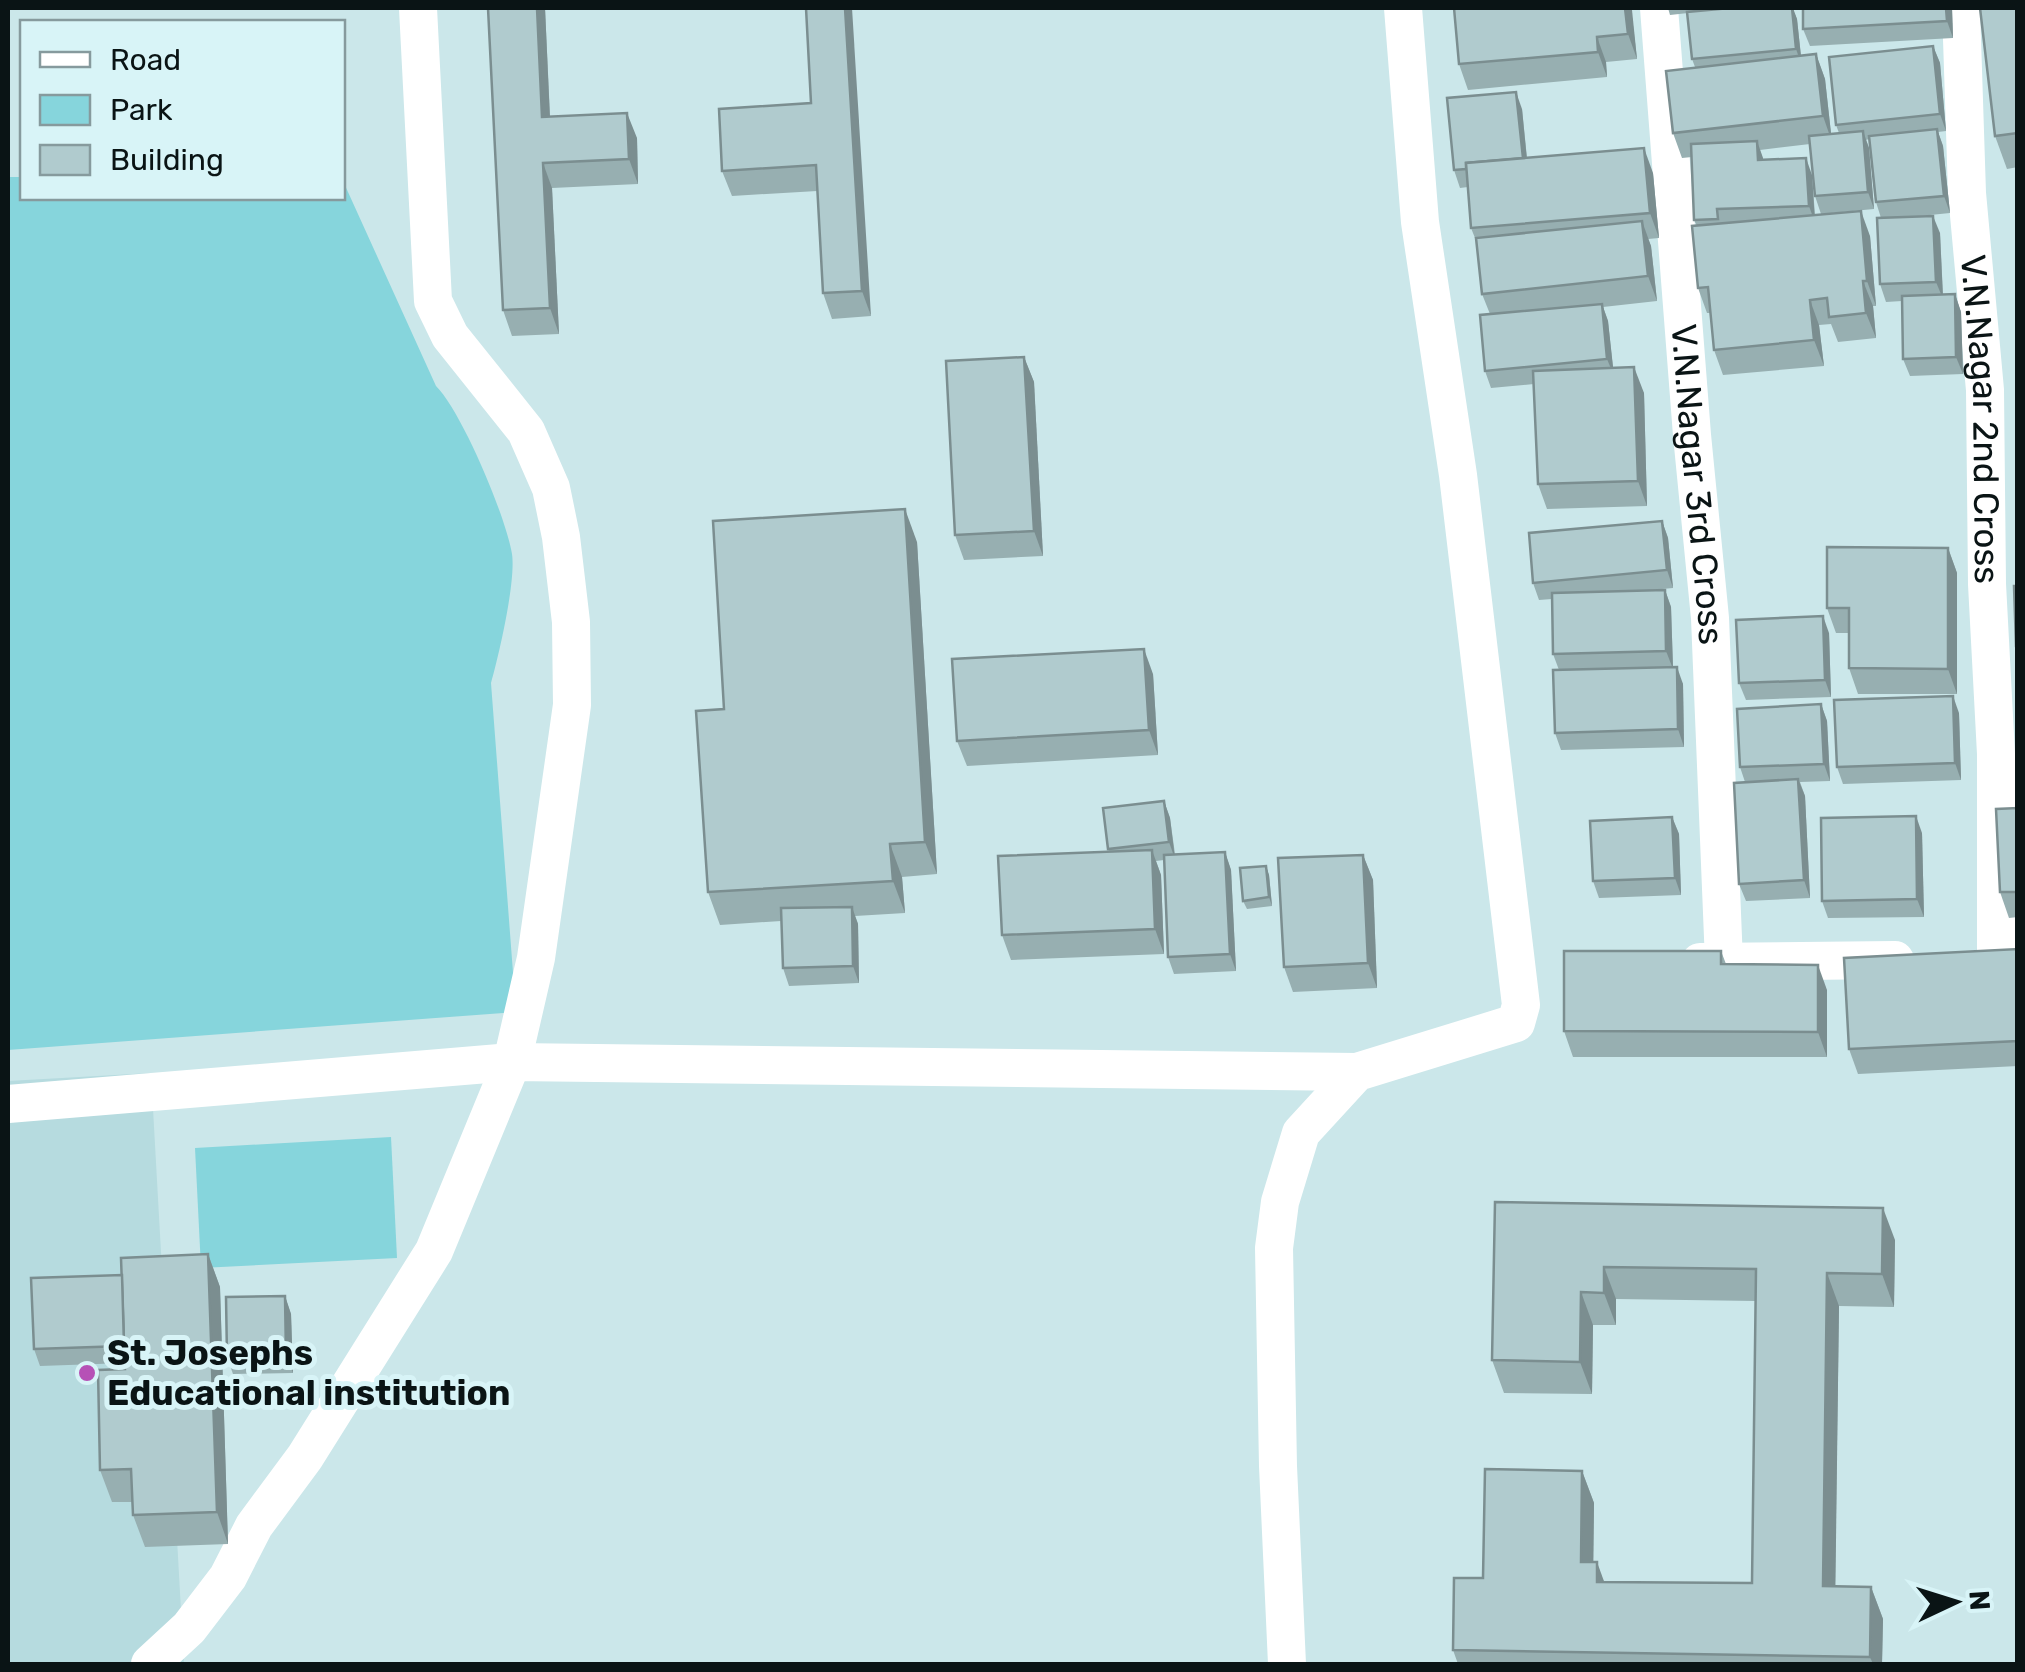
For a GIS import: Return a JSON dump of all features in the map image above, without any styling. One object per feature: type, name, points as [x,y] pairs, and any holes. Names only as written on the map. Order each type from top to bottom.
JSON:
[{"type":"street","points":[[150,1664],[190,1628],[228,1578],[254,1526],[305,1456],[434,1251],[512,1062],[536,958],[572,705],[571,622],[561,537],[551,488],[526,431],[450,336],[433,301],[418,8]]},
{"type":"street","points":[[8,1104],[512,1062],[1357,1072],[1516,1023],[1521,1005],[1458,475],[1420,222],[1403,8]]},
{"type":"street","name":"V.N.Nagar 3rd Cross","points":[[1660,8],[1710,618],[1724,962]]},
{"type":"street","name":"V.N.Nagar 2nd Cross","points":[[1961,8],[1967,193],[1986,390],[1987,584],[1996,754],[1974,956]]},
{"type":"street","points":[[1666,963],[1974,956]]},
{"type":"street","points":[[1287,1664],[1274,1248],[1280,1202],[1302,1133],[1357,1072]]},
{"type":"shaded area","name":"St. Josephs Educational institution","points":[[151,1073],[184,1664],[8,1664],[8,1081]]},
{"type":"green space","points":[[8,177],[20,177],[20,200],[345,200],[345,185],[436,386],[458,418],[482,466],[512,554],[509,599],[491,683],[516,1012],[8,1050]]},
{"type":"green space","points":[[391,1137],[397,1258],[201,1268],[195,1148]]},
{"type":"building","points":[[488,8],[537,8],[542,117],[627,113],[629,159],[543,163],[550,308],[503,310]]},
{"type":"building","points":[[806,8],[845,8],[862,291],[823,293],[816,165],[722,171],[719,109],[811,103]]},
{"type":"building","points":[[1454,8],[1625,8],[1628,34],[1597,37],[1598,52],[1459,64]]},
{"type":"building","points":[[1792,8],[1796,49],[1692,59],[1687,12]]},
{"type":"building","points":[[1803,8],[1946,8],[1947,21],[1803,29]]},
{"type":"building","points":[[1980,8],[2018,8],[2018,133],[1995,136]]},
{"type":"building","points":[[1933,46],[1940,114],[1836,125],[1829,57]]},
{"type":"building","points":[[1816,54],[1823,116],[1673,133],[1666,71]]},
{"type":"building","points":[[1516,92],[1523,158],[1466,163],[1466,169],[1454,170],[1447,98]]},
{"type":"building","points":[[1937,129],[1944,196],[1876,202],[1869,136]]},
{"type":"building","points":[[1863,131],[1868,192],[1815,196],[1809,136]]},
{"type":"building","points":[[1757,141],[1758,160],[1806,158],[1809,206],[1717,209],[1718,219],[1694,220],[1691,144]]},
{"type":"building","points":[[1644,148],[1650,213],[1471,228],[1466,163]]},
{"type":"building","points":[[1861,211],[1866,313],[1829,317],[1827,298],[1810,300],[1814,340],[1714,350],[1708,287],[1698,288],[1692,226]]},
{"type":"building","points":[[1933,216],[1936,282],[1880,284],[1877,218]]},
{"type":"building","points":[[1642,221],[1648,276],[1482,294],[1476,238]]},
{"type":"building","points":[[1955,294],[1956,357],[1903,359],[1902,296]]},
{"type":"building","points":[[1602,304],[1607,359],[1485,371],[1480,315]]},
{"type":"building","points":[[1024,357],[1034,531],[955,535],[946,361]]},
{"type":"building","points":[[1634,367],[1638,481],[1538,484],[1533,371]]},
{"type":"building","points":[[905,509],[925,842],[890,844],[893,881],[708,892],[696,711],[724,709],[713,521]]},
{"type":"building","points":[[1662,521],[1667,570],[1533,583],[1529,533]]},
{"type":"building","points":[[1827,547],[1948,548],[1948,669],[1849,668],[1849,608],[1827,608]]},
{"type":"building","points":[[2014,586],[2018,586],[2018,646],[2016,646]]},
{"type":"building","points":[[1665,590],[1666,651],[1553,654],[1552,593]]},
{"type":"building","points":[[1823,616],[1825,680],[1739,683],[1736,620]]},
{"type":"building","points":[[1144,649],[1149,730],[957,741],[952,659]]},
{"type":"building","points":[[1677,667],[1678,729],[1555,733],[1553,670]]},
{"type":"building","points":[[1953,696],[1955,763],[1837,767],[1834,700]]},
{"type":"building","points":[[1821,704],[1824,764],[1740,767],[1737,709]]},
{"type":"building","points":[[1798,779],[1804,880],[1739,884],[1734,783]]},
{"type":"building","points":[[1164,801],[1169,842],[1108,849],[1103,808]]},
{"type":"building","points":[[2018,808],[2018,892],[2000,892],[1996,809]]},
{"type":"building","points":[[1916,816],[1917,899],[1822,901],[1821,818]]},
{"type":"building","points":[[1672,817],[1675,878],[1593,881],[1590,821]]},
{"type":"building","points":[[1152,850],[1155,929],[1002,935],[998,856]]},
{"type":"building","points":[[1225,852],[1230,954],[1168,957],[1164,855]]},
{"type":"building","points":[[1363,855],[1368,963],[1284,967],[1278,858]]},
{"type":"building","points":[[1266,866],[1269,897],[1243,901],[1240,868]]},
{"type":"building","points":[[852,907],[853,966],[783,968],[781,908]]},
{"type":"building","points":[[2018,949],[2018,1041],[1849,1049],[1844,958]]},
{"type":"building","points":[[1564,951],[1721,951],[1721,964],[1818,965],[1818,1032],[1564,1031]]},
{"type":"building","points":[[1495,1202],[1883,1208],[1882,1274],[1827,1273],[1823,1586],[1871,1587],[1870,1657],[1453,1650],[1454,1578],[1483,1578],[1485,1469],[1582,1471],[1581,1562],[1597,1562],[1597,1582],[1752,1583],[1756,1269],[1604,1267],[1604,1293],[1581,1292],[1580,1362],[1492,1360]]},
{"type":"building","points":[[208,1254],[217,1512],[133,1515],[131,1469],[100,1470],[98,1370],[125,1369],[121,1258]]},
{"type":"building","points":[[122,1275],[124,1346],[34,1349],[31,1278]]},
{"type":"building","points":[[285,1296],[286,1356],[227,1357],[226,1297]]},
{"type":"place","name":"St. Josephs Educational institution","points":[[87,1373]]}]
